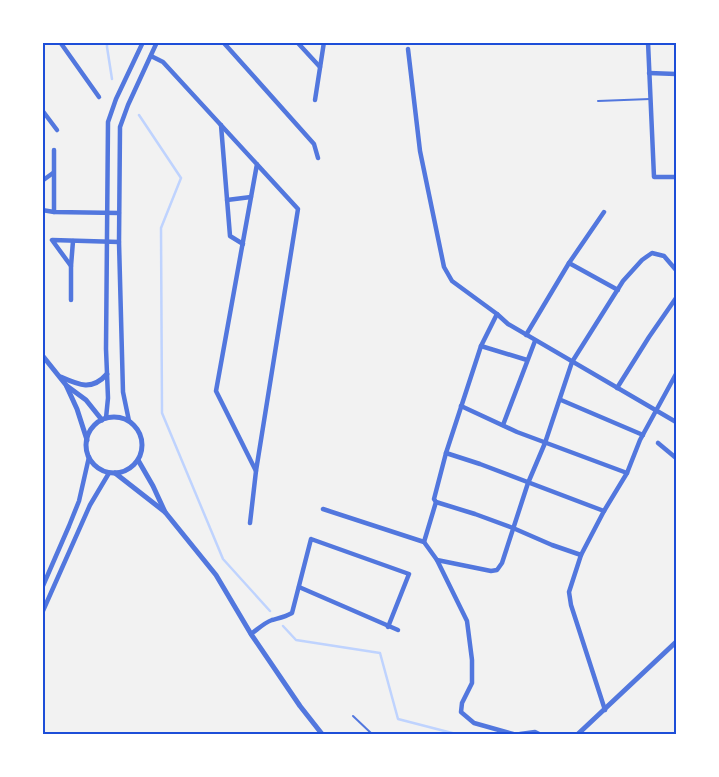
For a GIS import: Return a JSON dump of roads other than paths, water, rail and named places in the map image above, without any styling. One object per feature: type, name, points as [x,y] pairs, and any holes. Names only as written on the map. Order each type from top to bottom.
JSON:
[{"type":"street","points":[[60,42],[99,97]]},
{"type":"street","points":[[104,419],[107,374],[108,122],[116,99],[143,42]]},
{"type":"street","points":[[129,421],[123,392],[119,242],[120,127],[157,42]]},
{"type":"street","points":[[223,42],[314,144],[318,158]]},
{"type":"street","points":[[297,42],[320,67]]},
{"type":"street","points":[[315,100],[324,42]]},
{"type":"street","points":[[648,42],[654,177],[676,177]]},
{"type":"street","points":[[408,49],[420,151],[444,267],[452,281],[508,324],[535,341],[676,422]]},
{"type":"street","points":[[151,56],[163,62],[298,209],[256,471],[250,522]]},
{"type":"street","points":[[648,73],[676,74]]},
{"type":"street","points":[[42,110],[57,130]]},
{"type":"street","points":[[221,125],[230,236],[243,244]]},
{"type":"street","points":[[54,150],[54,212]]},
{"type":"street","points":[[256,471],[216,391],[257,164]]},
{"type":"street","points":[[42,181],[54,173]]},
{"type":"street","points":[[227,200],[251,197]]},
{"type":"street","points":[[42,210],[54,212],[119,213]]},
{"type":"street","points":[[526,335],[569,263],[604,212]]},
{"type":"street","points":[[72,266],[52,240],[119,242]]},
{"type":"street","points":[[71,300],[72,241]]},
{"type":"street","points":[[437,560],[491,571],[497,570],[502,563],[528,483],[545,443],[572,362],[623,281],[642,260],[652,253],[664,256],[676,270]]},
{"type":"street","points":[[569,263],[618,290]]},
{"type":"street","points":[[618,388],[649,337],[676,298]]},
{"type":"street","points":[[424,542],[436,502],[434,499],[446,453],[461,406],[481,346],[497,314]]},
{"type":"street","points":[[503,425],[535,341]]},
{"type":"street","points":[[481,346],[527,360]]},
{"type":"street","points":[[42,355],[66,385],[77,409],[87,440]]},
{"type":"street","points":[[60,377],[75,384],[89,386],[100,382],[107,374]]},
{"type":"street","points":[[605,710],[571,605],[569,592],[581,555],[627,473],[643,435],[676,374]]},
{"type":"street","points":[[66,385],[86,400],[104,419]]},
{"type":"street","points":[[560,400],[643,435]]},
{"type":"street","points":[[461,406],[517,432],[627,473]]},
{"type":"street","points":[[114,417],[129,421],[140,434],[142,442],[138,460],[126,470],[115,473],[100,470],[89,457],[86,448],[90,431],[95,424],[104,419],[114,417]]},
{"type":"street","points":[[658,443],[676,458]]},
{"type":"street","points":[[446,453],[604,511]]},
{"type":"street","points":[[42,588],[70,526],[79,501],[89,457]]},
{"type":"street","points":[[138,460],[165,512]]},
{"type":"street","points":[[42,613],[92,500],[109,473]]},
{"type":"street","points":[[115,473],[165,512],[216,575],[251,634],[300,706],[322,734]]},
{"type":"street","points":[[436,502],[475,514],[581,555]]},
{"type":"street","points":[[323,509],[424,542],[437,560],[467,621],[472,660],[472,683],[462,703],[461,712],[474,723],[513,734]]},
{"type":"street","points":[[251,634],[265,623],[292,613],[311,540],[409,574],[388,626]]},
{"type":"street","points":[[298,587],[398,630]]},
{"type":"street","points":[[578,734],[676,642]]},
{"type":"street","points":[[520,734],[535,732],[539,734]]},
{"type":"lane","points":[[598,101],[650,99]]},
{"type":"lane","points":[[353,716],[372,734]]},
{"type":"waterway","points":[[107,42],[112,79]]},
{"type":"waterway","points":[[139,115],[181,178],[161,228],[162,413],[223,559],[270,611]]},
{"type":"waterway","points":[[283,626],[296,640],[380,653],[398,719],[456,734]]}]
